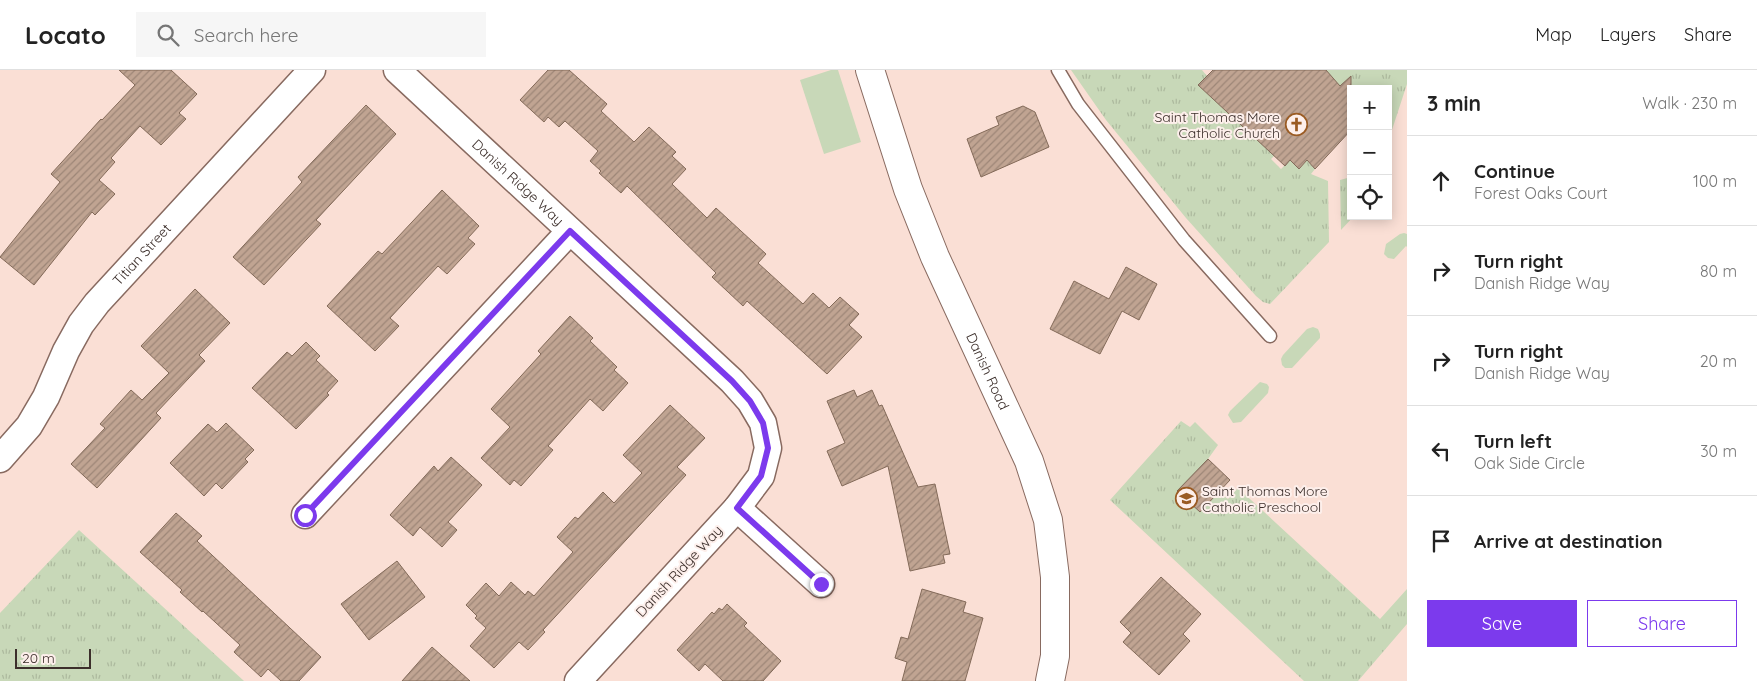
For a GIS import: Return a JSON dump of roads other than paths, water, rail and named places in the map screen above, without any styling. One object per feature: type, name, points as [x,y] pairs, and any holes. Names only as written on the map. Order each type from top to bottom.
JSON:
[{"type":"street","name":"Titian Street","points":[[0,459],[29,426],[46,397],[77,331],[97,303],[312,70]]},
{"type":"street","name":"Danish Ridge Way","points":[[397,70],[732,381],[750,401],[763,423],[768,448],[761,476],[737,508],[578,681]]},
{"type":"street","name":"Danish Road","points":[[870,70],[915,206],[935,257],[1028,461],[1048,520],[1055,577],[1055,656],[1050,681]]},
{"type":"street","points":[[305,515],[570,231]]},
{"type":"street","points":[[737,508],[821,584]]},
{"type":"lane","points":[[1058,70],[1078,104],[1184,240],[1270,336]]},
{"type":"place","name":"Saint Thomas More Catholic Church","points":[[1296,125]]},
{"type":"place","name":"Saint Thomas More Catholic Preschool","points":[[1186,499]]}]
